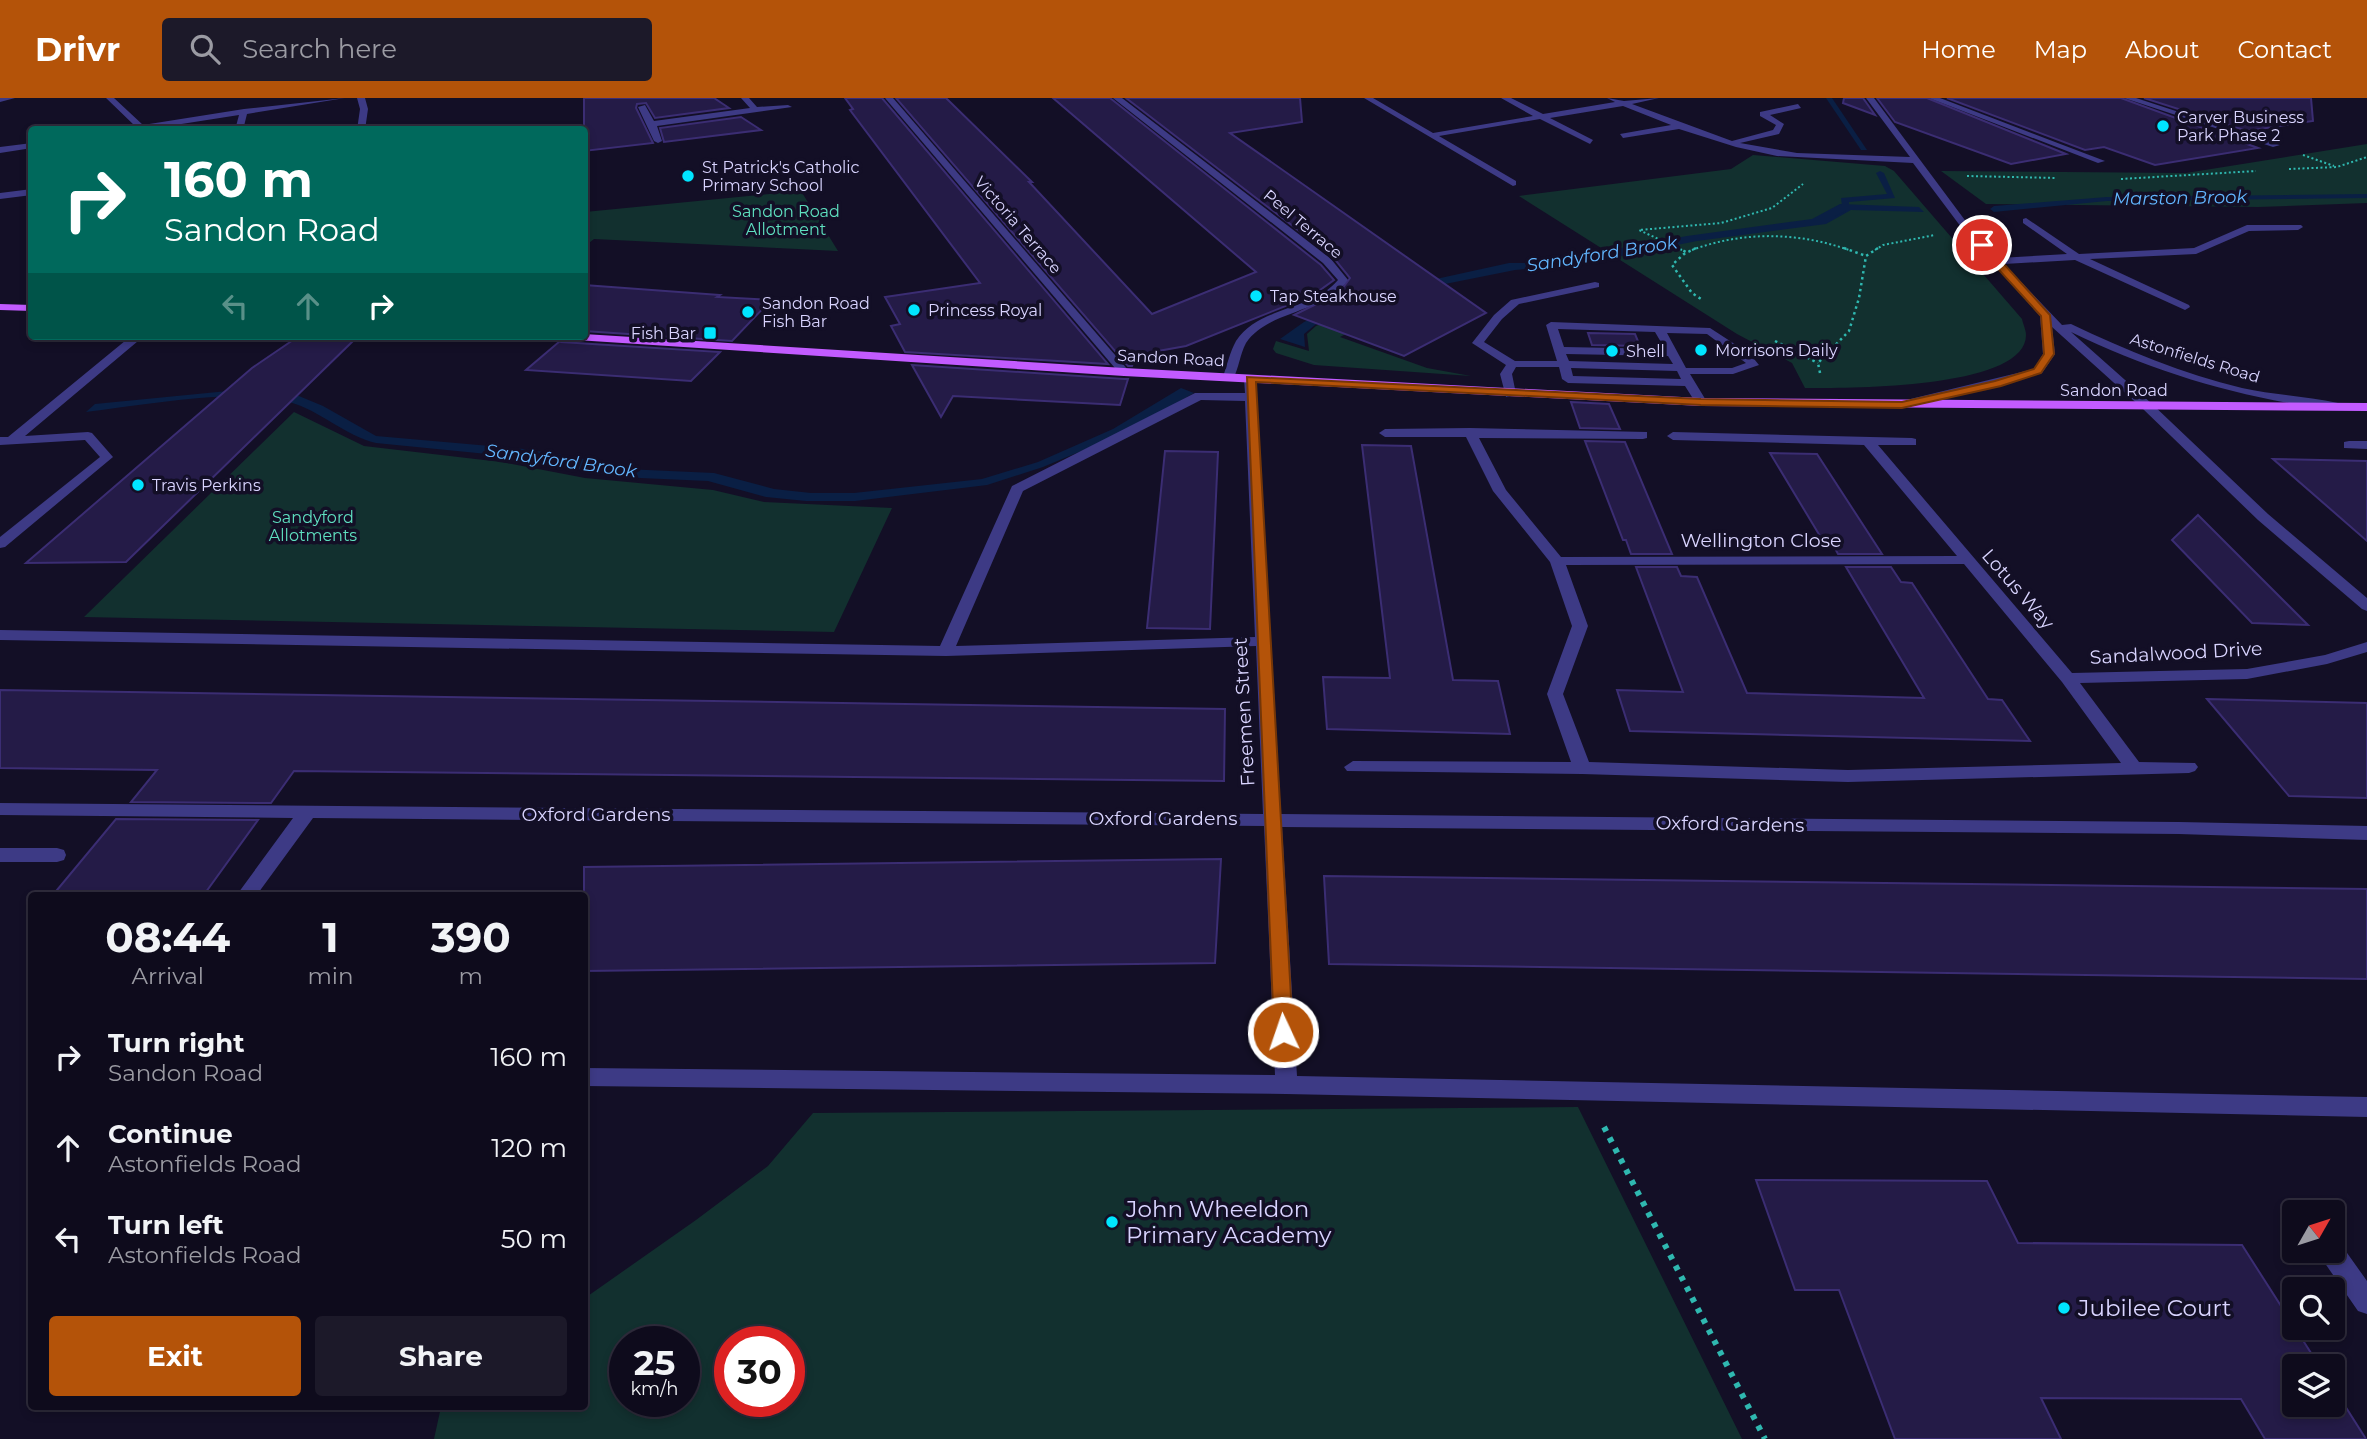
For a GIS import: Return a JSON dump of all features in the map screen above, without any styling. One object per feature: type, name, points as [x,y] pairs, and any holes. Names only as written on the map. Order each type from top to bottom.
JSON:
[{"type":"main road","points":[[0,307],[28,308]]},
{"type":"main road","name":"Sandon Road","points":[[588,338],[1124,372],[1701,402],[2367,407]]},
{"type":"street","points":[[0,100],[11,98]]},
{"type":"street","points":[[110,98],[140,126]]},
{"type":"street","points":[[147,126],[341,98]]},
{"type":"street","points":[[361,98],[361,126]]},
{"type":"street","points":[[745,98],[755,110]]},
{"type":"street","name":"Victoria Terrace","points":[[889,98],[1124,372]]},
{"type":"street","name":"Peel Terrace","points":[[1117,98],[1327,261],[1343,280],[1331,292],[1259,325],[1242,341],[1229,377]]},
{"type":"street","points":[[1368,98],[1513,183]]},
{"type":"street","points":[[1505,98],[1590,142]]},
{"type":"street","points":[[1611,98],[1680,126],[1759,150],[1811,156],[1914,160]]},
{"type":"street","points":[[1433,135],[1655,98]]},
{"type":"street","name":"Astonfields Road","points":[[1870,98],[1967,229],[2045,315],[2147,406]]},
{"type":"street","points":[[1933,98],[2101,161]]},
{"type":"street","points":[[2128,98],[2276,145]]},
{"type":"street","points":[[1732,143],[1776,132],[1780,124],[1763,114],[1798,106]]},
{"type":"street","points":[[642,107],[658,141]]},
{"type":"street","points":[[652,124],[788,107]]},
{"type":"street","points":[[240,126],[244,111]]},
{"type":"street","points":[[1623,135],[1680,126]]},
{"type":"street","points":[[0,150],[28,146]]},
{"type":"street","points":[[0,196],[28,192]]},
{"type":"street","points":[[2026,221],[2077,257],[2185,307]]},
{"type":"street","points":[[1996,261],[2196,251],[2247,228],[2298,227]]},
{"type":"street","points":[[1595,285],[1515,302],[1498,317],[1478,343],[1513,364],[1564,364],[1733,371],[1753,365],[1746,356],[1710,331],[1662,334],[1551,325],[1564,364],[1568,379],[1689,383]]},
{"type":"street","points":[[1902,405],[2038,371],[2049,354],[2045,315]]},
{"type":"street","name":"Astonfields Road","points":[[2045,315],[2117,351],[2220,385],[2265,396],[2342,407]]},
{"type":"street","points":[[1662,334],[1701,402]]},
{"type":"street","points":[[0,450],[133,340]]},
{"type":"street","points":[[1559,350],[1673,353]]},
{"type":"street","points":[[1510,394],[1506,374],[1513,364]]},
{"type":"street","name":"Freemen Street","points":[[1250,379],[1286,1085]]},
{"type":"street","points":[[946,651],[1017,489],[1199,396],[1250,397]]},
{"type":"street","points":[[2147,406],[2263,517],[2367,606]]},
{"type":"street","points":[[1470,432],[1500,491],[1557,561],[1580,626],[1555,694],[1582,768]]},
{"type":"street","points":[[1385,433],[1643,435]]},
{"type":"street","points":[[0,441],[15,438],[88,436],[107,457],[0,544]]},
{"type":"street","points":[[1673,436],[1912,442]]},
{"type":"street","name":"Lotus Way","points":[[1868,441],[2068,678],[2133,767]]},
{"type":"street","points":[[2350,445],[2367,445]]},
{"type":"street","name":"Wellington Close","points":[[1557,561],[1966,560]]},
{"type":"street","points":[[0,635],[946,651],[1262,641]]},
{"type":"street","name":"Sandalwood Drive","points":[[2068,678],[2247,674],[2327,659],[2367,647]]},
{"type":"street","points":[[1353,767],[1582,768],[1848,776],[2189,767]]},
{"type":"street","name":"Oxford Gardens","points":[[0,809],[2165,828],[2367,833]]},
{"type":"street","points":[[249,892],[308,811]]},
{"type":"street","points":[[0,855],[57,855]]},
{"type":"street","points":[[588,1077],[1286,1085],[2367,1107]]},
{"type":"street","points":[[2340,1264],[2367,1302]]},
{"type":"path","points":[[1811,156],[1821,166],[1772,208],[1721,223],[1639,230],[1686,252],[1732,240],[1792,237],[1829,243],[1866,256]]},
{"type":"path","points":[[2284,170],[2337,167],[2367,157]]},
{"type":"path","points":[[2112,180],[2257,171]]},
{"type":"path","points":[[1928,177],[2059,178]]},
{"type":"path","points":[[1826,405],[1818,363],[1849,331],[1859,298],[1866,256],[1883,245],[1967,229]]},
{"type":"path","points":[[1586,1091],[1765,1439]]},
{"type":"green space","points":[[2367,144],[2367,203],[2258,207],[1986,204],[1941,171],[2186,173]]},
{"type":"green space","points":[[1753,155],[1885,166],[1894,171],[2022,319],[2026,335],[2018,353],[1997,366],[1966,376],[1891,386],[1805,388],[1792,363],[1737,334],[1519,196],[1731,169]]},
{"type":"green space","name":"Sandon Road Allotment","points":[[801,191],[838,251],[594,239],[588,244],[588,212]]},
{"type":"green space","points":[[1410,300],[1340,337],[1427,368],[1471,376],[1314,365],[1276,353],[1273,349],[1276,341],[1309,351],[1307,334],[1316,326],[1375,301]]},
{"type":"green space","name":"Sandyford Allotments","points":[[294,412],[364,446],[501,462],[585,478],[713,490],[764,502],[892,508],[834,632],[84,617]]},
{"type":"green space","name":"John Wheeldon Primary Academy","points":[[1578,1107],[1742,1439],[434,1439],[440,1410],[588,1410],[588,1296],[768,1166],[813,1113]]},
{"type":"water","points":[[1840,204],[1919,207],[1924,212],[1851,210],[1826,224],[1697,241],[1576,265],[1515,270],[1370,299],[1315,325],[1304,334],[1305,347],[1280,339],[1304,322],[1363,295],[1509,263],[1540,263],[1687,236],[1812,219]]},
{"type":"water","points":[[258,388],[282,389],[323,406],[376,436],[524,449],[576,457],[625,469],[714,473],[774,489],[811,493],[854,493],[982,479],[1038,462],[1113,429],[1181,388],[1194,393],[1122,434],[1043,467],[987,485],[855,501],[806,501],[766,497],[708,481],[618,477],[517,457],[376,443],[354,435],[300,406],[268,398],[244,396],[189,399],[86,412],[95,404]]},
{"type":"building","points":[[584,98],[714,98],[729,108],[655,118],[646,103],[637,104],[636,108],[653,143],[588,151],[588,126],[584,126]]},
{"type":"building","points":[[845,98],[882,98],[1108,364],[905,352],[891,326],[900,324],[885,297],[980,283],[850,110],[853,109]]},
{"type":"building","points":[[896,98],[946,98],[1032,182],[1029,182],[1152,314],[1256,272],[1053,98],[1110,98],[1321,265],[1334,280],[1313,295],[1186,346],[1136,355],[1132,366],[1128,366]]},
{"type":"building","points":[[1126,98],[1300,98],[1302,122],[1230,133],[1486,313],[1404,356],[1294,315],[1339,293],[1350,278],[1333,257]]},
{"type":"building","points":[[1844,98],[1863,98],[1875,115],[1843,103]]},
{"type":"building","points":[[1877,98],[1927,98],[2066,154],[2011,164],[1895,122]]},
{"type":"building","points":[[1947,98],[2121,98],[2258,148],[2155,165],[2104,147],[2085,150]]},
{"type":"building","points":[[2144,98],[2311,98],[2313,121],[2247,131]]},
{"type":"building","points":[[741,117],[761,130],[664,142],[660,128]]},
{"type":"building","points":[[588,285],[771,300],[732,341],[588,331]]},
{"type":"building","points":[[1588,333],[1635,334],[1640,346],[1592,345]]},
{"type":"building","points":[[293,340],[354,340],[126,562],[26,563],[252,368]]},
{"type":"building","points":[[560,341],[720,352],[691,381],[526,370]]},
{"type":"building","points":[[912,365],[1128,379],[1120,405],[953,396],[941,417]]},
{"type":"building","points":[[1571,402],[1609,404],[1620,429],[1580,428]]},
{"type":"building","points":[[1585,441],[1625,442],[1672,554],[1631,554],[1626,540],[1623,540]]},
{"type":"building","points":[[1362,445],[1411,446],[1453,680],[1498,681],[1510,734],[1327,729],[1323,677],[1390,678]]},
{"type":"building","points":[[1165,451],[1218,452],[1210,629],[1147,628]]},
{"type":"building","points":[[1770,453],[1817,454],[1882,554],[1838,554],[1831,541],[1823,541]]},
{"type":"building","points":[[2273,459],[2367,461],[2367,541]]},
{"type":"building","points":[[2198,515],[2308,625],[2252,623],[2172,540]]},
{"type":"building","points":[[1636,567],[1677,567],[1681,576],[1697,577],[1747,693],[1924,698],[1846,567],[1891,567],[1901,582],[1912,583],[1988,699],[2002,700],[2030,741],[1630,731],[1617,690],[1683,692]]},
{"type":"building","points":[[0,690],[1225,709],[1224,781],[294,771],[271,803],[131,802],[157,770],[0,768]]},
{"type":"building","points":[[2207,699],[2367,703],[2367,798],[2289,796]]},
{"type":"building","points":[[116,819],[258,820],[206,892],[55,892]]},
{"type":"building","points":[[1221,859],[1215,963],[588,971],[588,892],[584,892],[584,867]]},
{"type":"building","points":[[1324,876],[2367,889],[2367,979],[1329,964]]},
{"type":"building","name":"Jubilee Court","points":[[1756,1180],[1987,1181],[2018,1243],[2242,1245],[2282,1308],[2282,1340],[2303,1340],[2312,1354],[2282,1354],[2282,1417],[2345,1417],[2345,1406],[2366,1439],[2265,1439],[2241,1399],[2041,1398],[2061,1439],[1895,1439],[1839,1290],[1795,1290]]},
{"type":"waterway","name":"Sandyford Brook","points":[[1829,98],[1864,148]]},
{"type":"waterway","name":"Sandyford Brook","points":[[1829,216],[1846,207],[1844,200],[1892,196],[1880,173]]},
{"type":"waterway","name":"Marston Brook","points":[[1994,209],[2107,199],[2367,196]]},
{"type":"place","name":"Carver Business Park Phase 2","points":[[2163,126]]},
{"type":"place","name":"St Patrick's Catholic Primary School","points":[[688,176]]},
{"type":"place","name":"Tap Steakhouse","points":[[1256,296]]},
{"type":"place","name":"Princess Royal","points":[[914,310]]},
{"type":"place","name":"Sandon Road Fish Bar","points":[[748,312]]},
{"type":"place","name":"Fish Bar","points":[[710,333]]},
{"type":"place","name":"Morrisons Daily","points":[[1701,350]]},
{"type":"place","name":"Shell","points":[[1612,351]]},
{"type":"place","name":"Travis Perkins","points":[[138,485]]},
{"type":"place","name":"John Wheeldon Primary Academy","points":[[1112,1222]]},
{"type":"place","name":"Jubilee Court","points":[[2064,1308]]},
{"type":"route","points":[[1283,1032],[1250,379],[1701,402],[1902,405],[2038,371],[2049,354],[2045,315],[1982,245]]}]
